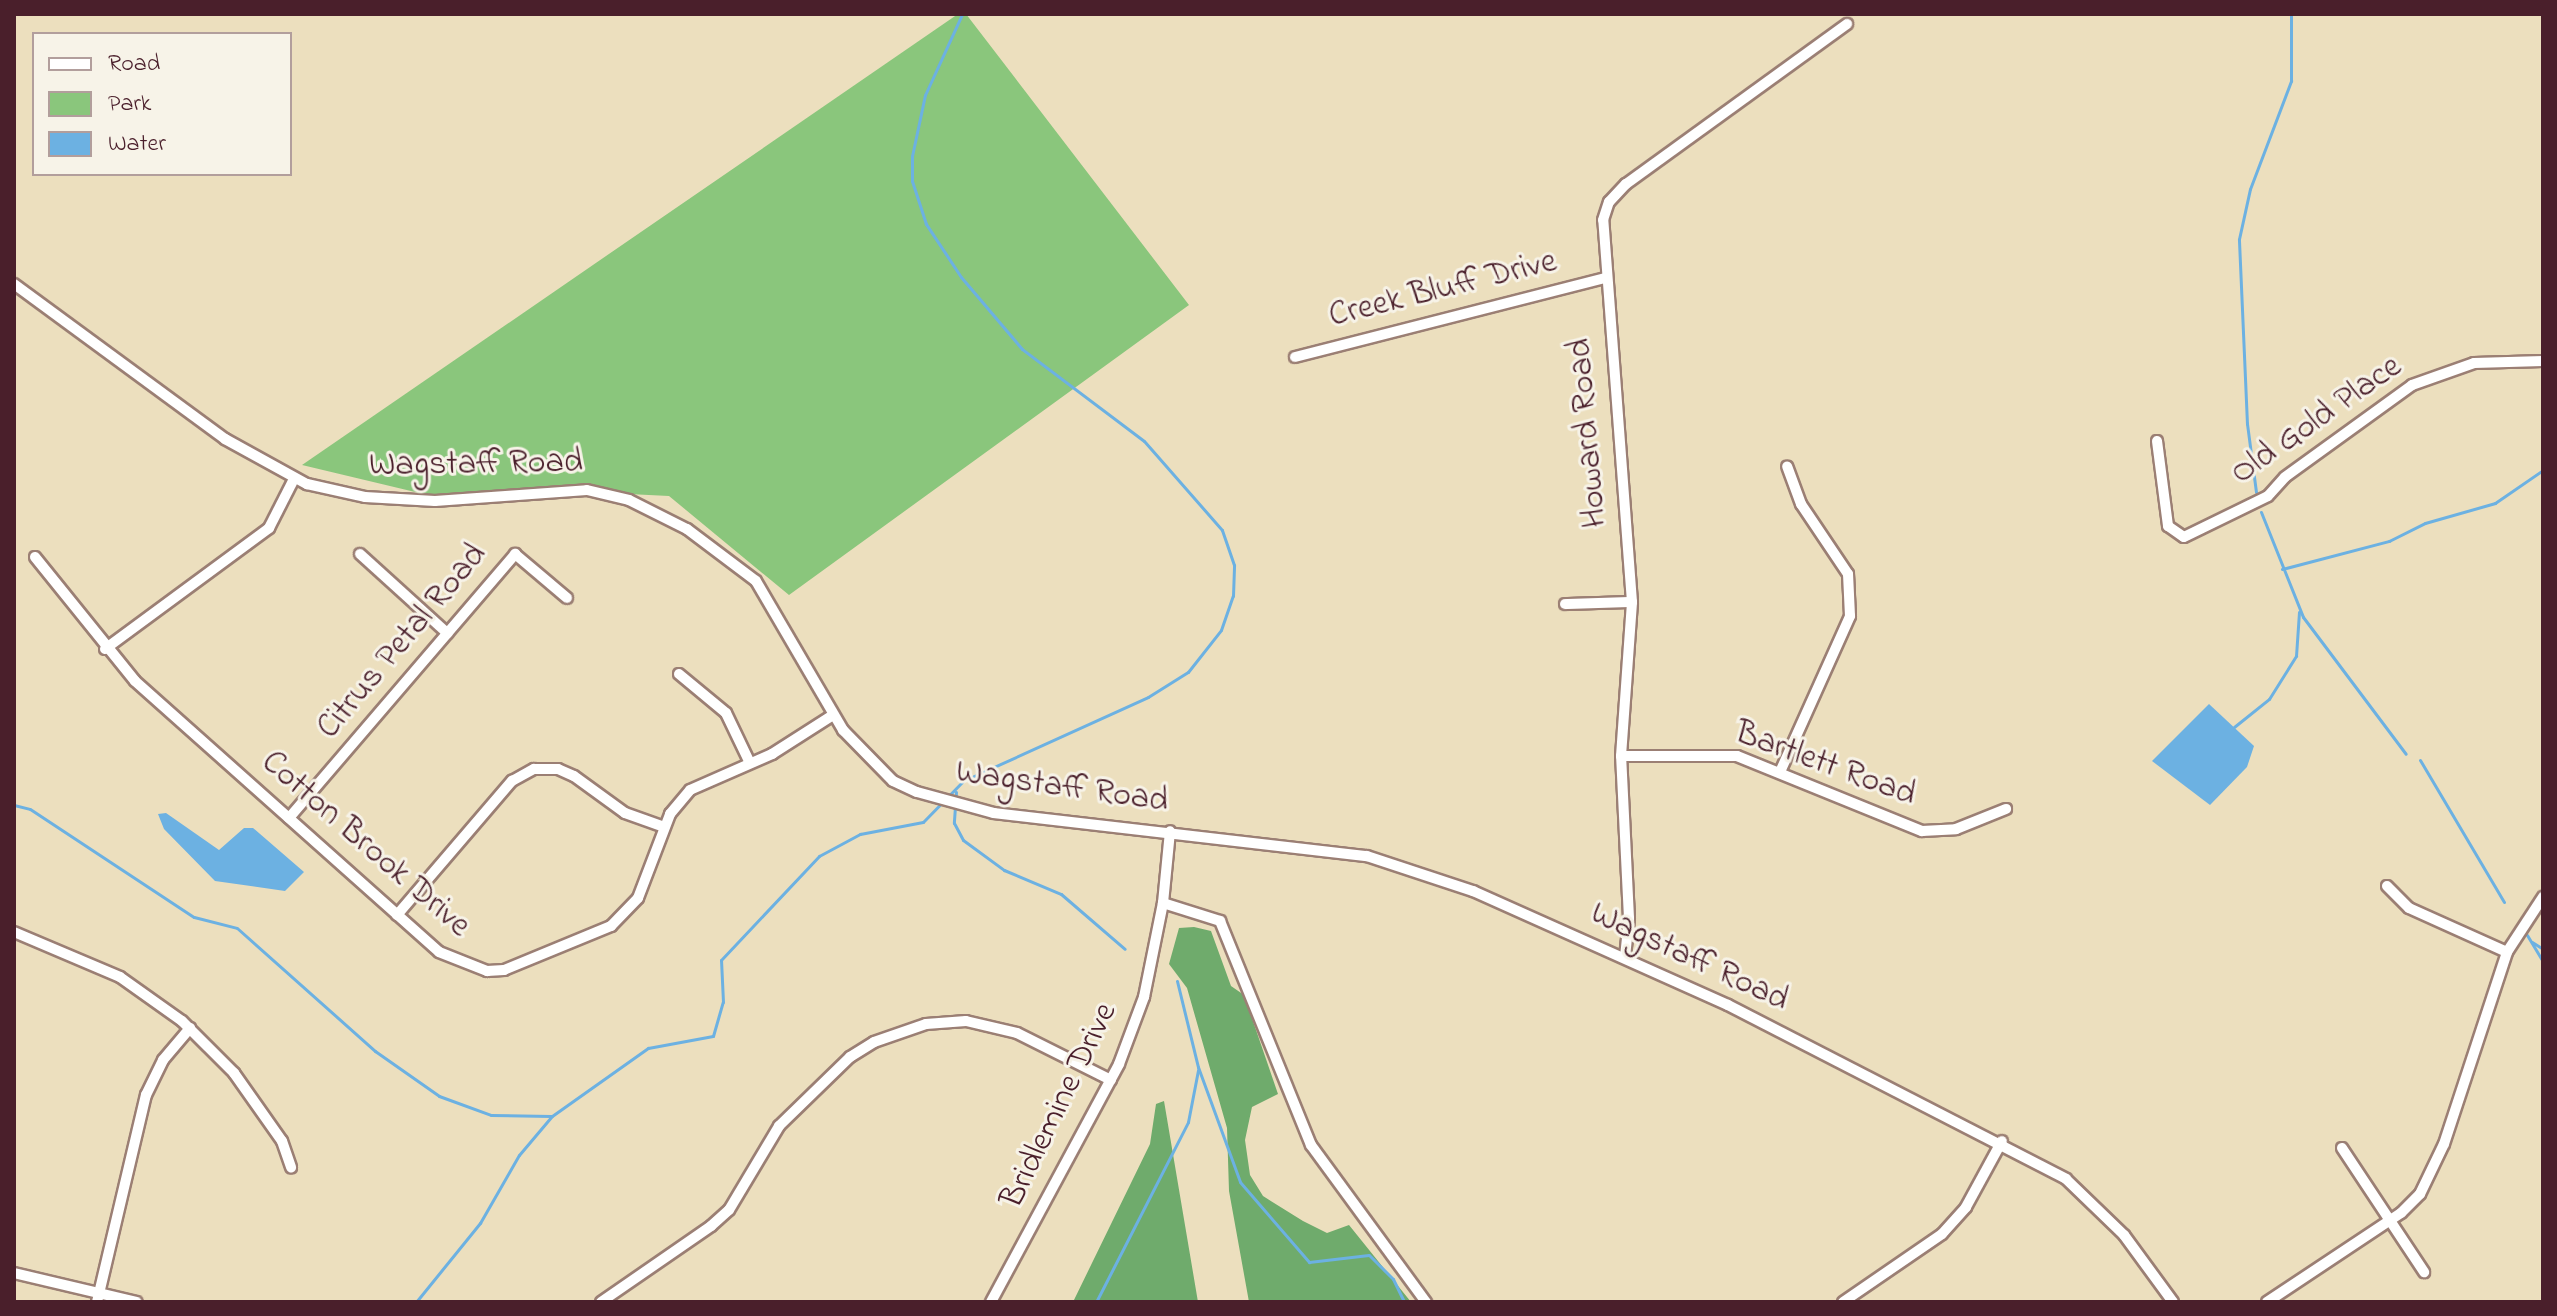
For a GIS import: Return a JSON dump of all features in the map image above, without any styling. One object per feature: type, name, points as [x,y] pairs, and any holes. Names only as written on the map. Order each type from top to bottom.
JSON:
[{"type":"street","name":"Howard Road","points":[[1625,957],[1629,918],[1621,756],[1632,602],[1604,278],[1603,220],[1609,202],[1626,184],[1847,24]]},
{"type":"street","name":"Creek Bluff Drive","points":[[1295,357],[1604,278]]},
{"type":"street","name":"Wagstaff Road","points":[[14,284],[225,439],[294,479],[328,490],[400,500],[566,489],[629,500],[695,534],[756,581],[833,715],[893,781],[942,802],[994,813],[1170,831],[1380,859],[1459,885],[1625,957],[2002,1141],[2085,1194],[2124,1235],[2173,1302]]},
{"type":"street","name":"Old Gold Place","points":[[2157,441],[2168,526],[2184,537],[2268,496],[2285,477],[2412,385],[2474,363],[2543,361]]},
{"type":"street","points":[[1780,772],[1850,616],[1848,574],[1801,504],[1787,466]]},
{"type":"street","points":[[105,649],[269,528],[294,479]]},
{"type":"street","points":[[360,554],[447,633]]},
{"type":"street","name":"Citrus Petal Road","points":[[289,818],[515,554],[567,598]]},
{"type":"street","name":"Cotton Brook Drive","points":[[35,557],[105,649],[397,915],[458,964],[504,970],[611,926],[638,898],[664,827],[690,790],[750,763],[833,715]]},
{"type":"street","points":[[1565,604],[1632,602]]},
{"type":"street","points":[[679,674],[726,713],[750,763]]},
{"type":"street","name":"Bartlett Road","points":[[1621,756],[1714,752],[1780,772],[1893,823],[1922,831],[1956,829],[2006,809]]},
{"type":"street","points":[[397,915],[512,781],[534,769],[558,769],[574,776],[625,813],[664,827]]},
{"type":"street","name":"Bridlemine Drive","points":[[991,1302],[1111,1080],[1144,997],[1163,903],[1170,831]]},
{"type":"street","points":[[2387,886],[2409,908],[2507,952]]},
{"type":"street","points":[[2267,1302],[2412,1205],[2436,1165],[2507,952],[2543,897]]},
{"type":"street","points":[[1163,903],[1220,921],[1311,1145],[1426,1302]]},
{"type":"street","points":[[14,932],[120,977],[190,1028],[234,1073],[282,1141],[291,1167]]},
{"type":"street","points":[[601,1302],[711,1226],[729,1210],[779,1126],[850,1057],[874,1042],[926,1024],[966,1021],[1017,1033],[1111,1080]]},
{"type":"street","points":[[98,1297],[146,1095],[163,1060],[190,1028]]},
{"type":"street","points":[[1843,1302],[1942,1234],[1966,1207],[2002,1141]]},
{"type":"street","points":[[2342,1148],[2424,1272]]},
{"type":"street","points":[[14,1273],[98,1297],[137,1302]]},
{"type":"green space","points":[[958,14],[966,14],[1189,305],[789,595],[669,496],[548,490],[436,497],[302,465]]},
{"type":"green space","points":[[1179,928],[1211,931],[1231,986],[1244,995],[1278,1094],[1252,1107],[1245,1140],[1250,1175],[1263,1196],[1303,1221],[1327,1233],[1349,1225],[1411,1302],[1249,1302],[1229,1191],[1227,1128],[1187,988],[1169,964]]},
{"type":"green space","points":[[1164,1101],[1198,1302],[1073,1302],[1150,1144],[1156,1104]]},
{"type":"water","points":[[2209,704],[2254,746],[2247,767],[2210,805],[2152,761]]},
{"type":"water","points":[[166,813],[219,850],[244,828],[253,828],[304,872],[285,891],[215,881],[164,829],[158,814]]},
{"type":"waterway","points":[[416,1302],[480,1223],[519,1155],[552,1116],[648,1048],[713,1036],[723,1002],[721,960],[819,856],[860,834],[923,822],[963,781],[1148,697],[1188,672],[1221,630],[1233,596],[1234,565],[1222,530],[1144,441],[1022,349],[961,277],[926,224],[912,181],[912,156],[925,95],[962,14]]},
{"type":"waterway","points":[[2256,492],[2247,424],[2239,239],[2250,189],[2291,81],[2291,14]]},
{"type":"waterway","points":[[2282,569],[2389,541],[2425,523],[2495,503],[2543,470]]},
{"type":"waterway","points":[[2261,512],[2303,617],[2406,754]]},
{"type":"waterway","points":[[2234,727],[2269,699],[2296,656],[2299,612]]},
{"type":"waterway","points":[[2420,760],[2504,902]]},
{"type":"waterway","points":[[956,792],[954,823],[963,840],[1004,870],[1061,894],[1125,949]]},
{"type":"waterway","points":[[14,805],[30,809],[194,917],[237,928],[375,1051],[439,1096],[491,1115],[551,1116]]},
{"type":"waterway","points":[[2527,935],[2543,962]]},
{"type":"waterway","points":[[2532,942],[2543,949]]},
{"type":"waterway","points":[[1177,981],[1198,1067],[1240,1182],[1309,1262],[1369,1255],[1393,1279],[1404,1302]]},
{"type":"waterway","points":[[1096,1302],[1188,1122],[1198,1070]]}]
